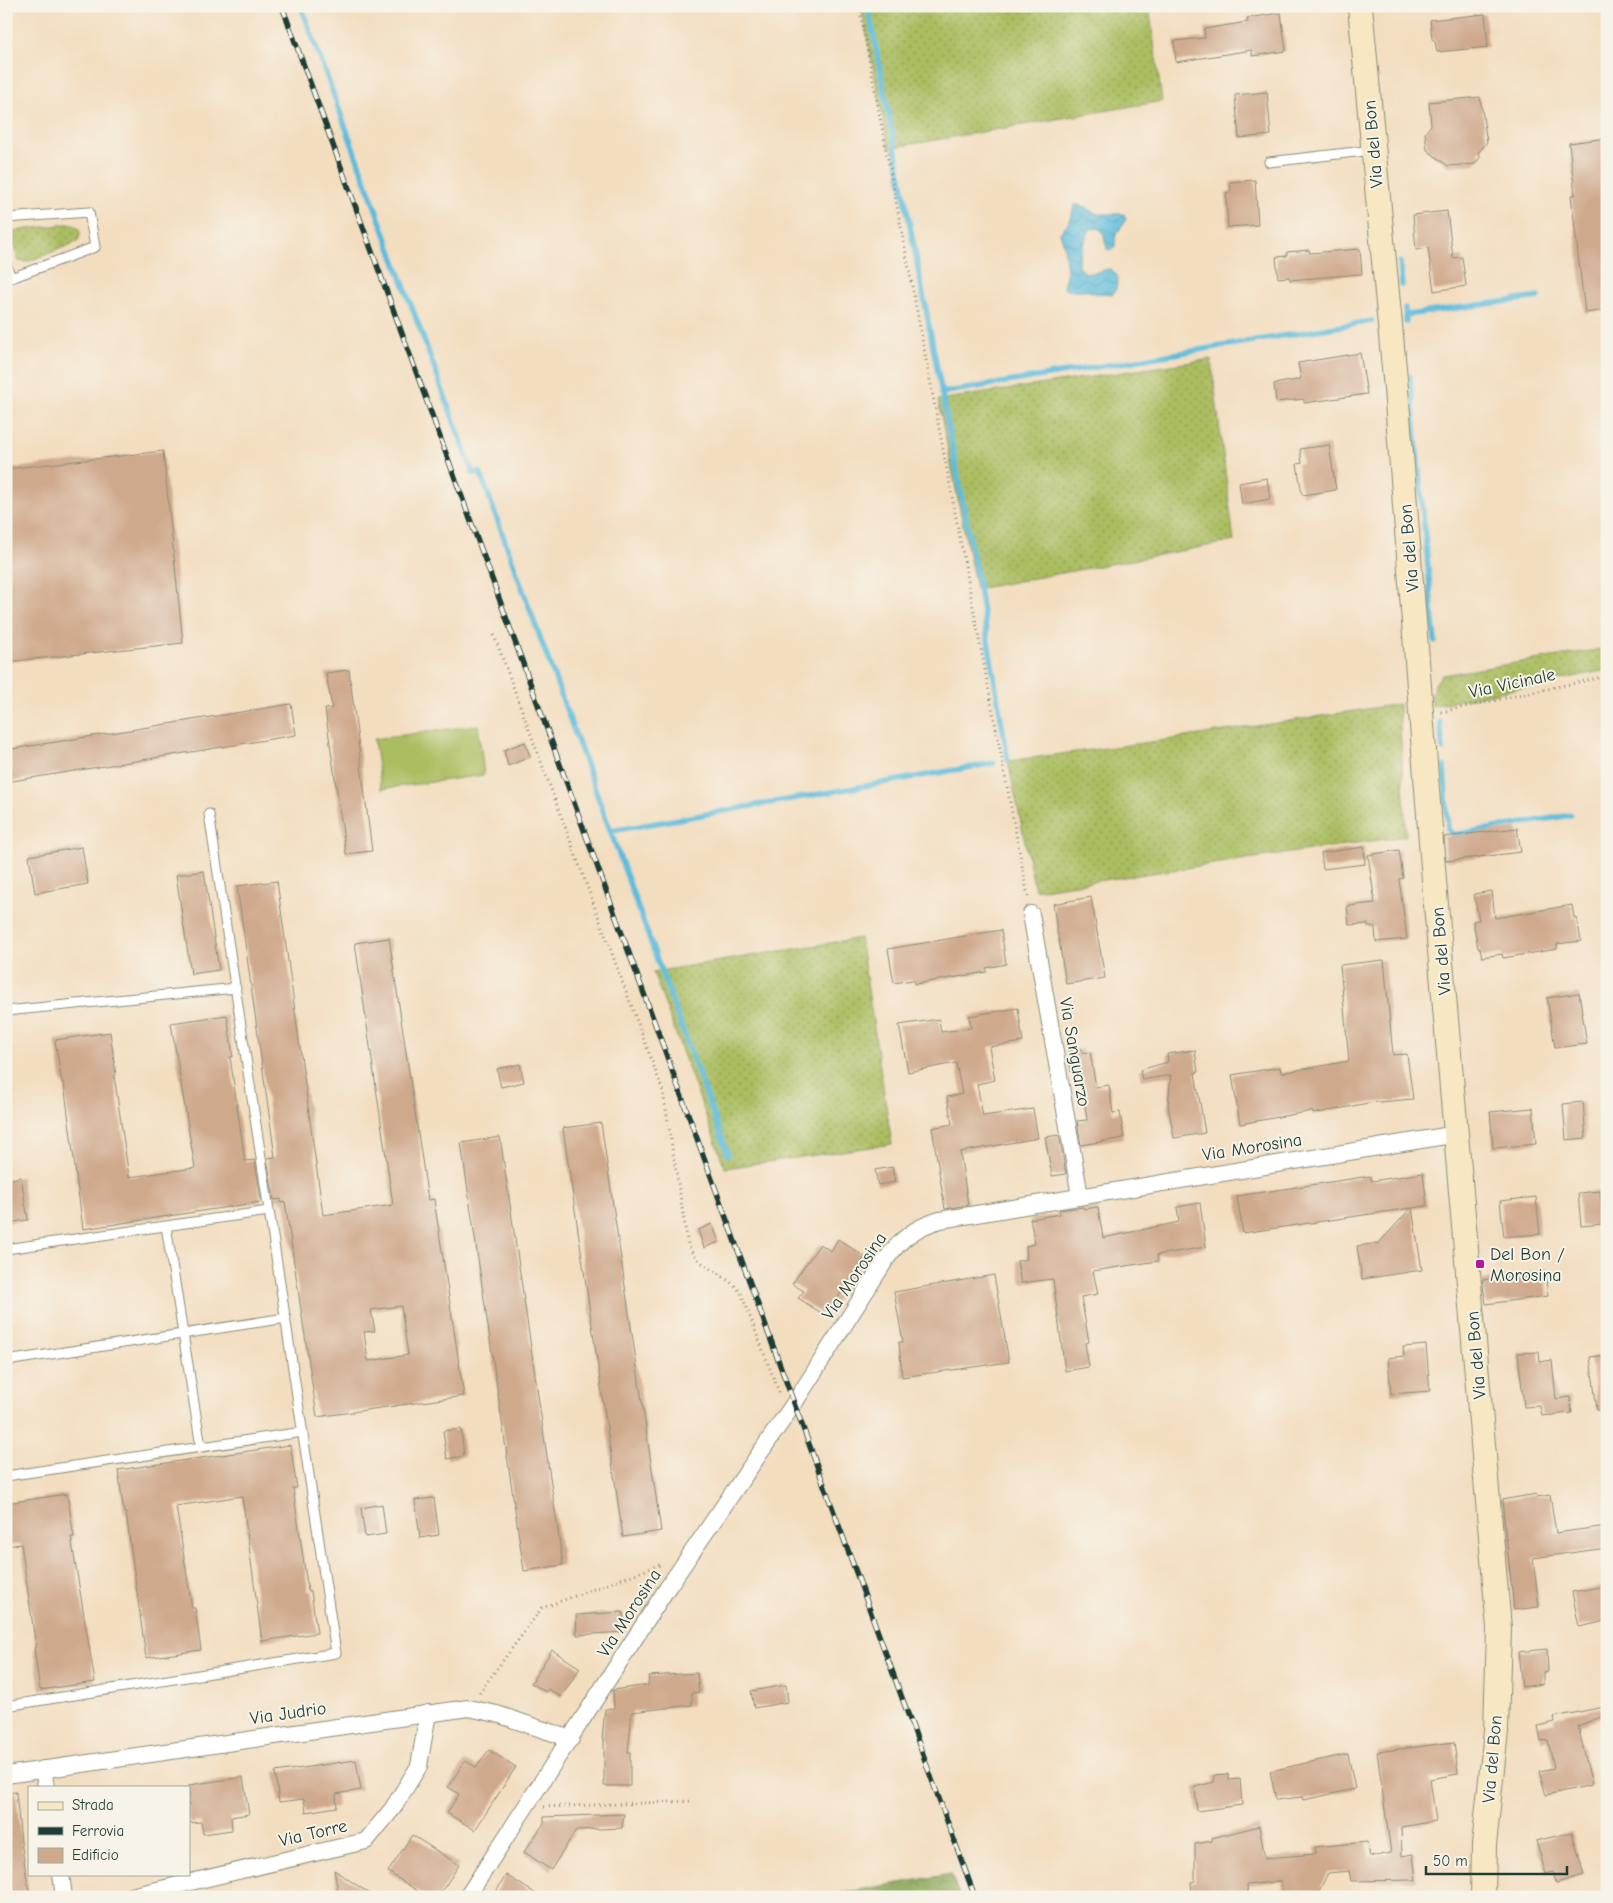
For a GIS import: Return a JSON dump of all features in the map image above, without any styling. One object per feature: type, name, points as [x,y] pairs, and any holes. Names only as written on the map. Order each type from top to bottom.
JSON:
[{"type":"street","name":"Via del Bon","points":[[1360,6],[1423,716],[1435,893],[1499,1628],[1496,1731],[1484,1845],[1483,1897]]},
{"type":"street","name":"Via Sanguarzo","points":[[1031,914],[1080,1196]]},
{"type":"street","name":"Via Morosina","points":[[467,1897],[691,1553],[786,1415],[884,1261],[896,1245],[909,1234],[926,1224],[940,1220],[1457,1134]]},
{"type":"street","name":"Via Judrio","points":[[6,1775],[468,1708],[497,1714],[571,1739]]},
{"type":"street","name":"Via Torre","points":[[127,1897],[366,1841],[393,1808],[419,1766],[428,1713]]},
{"type":"street","points":[[43,1769],[46,1786]]},
{"type":"street","points":[[61,1876],[64,1897]]},
{"type":"lane","points":[[1269,162],[1374,150]]},
{"type":"lane","points":[[6,218],[89,212],[95,247],[11,278],[6,264]]},
{"type":"lane","points":[[6,1706],[336,1654],[209,814]]},
{"type":"lane","points":[[6,1011],[236,988]]},
{"type":"lane","points":[[6,1249],[269,1211]]},
{"type":"lane","points":[[166,1226],[200,1447]]},
{"type":"lane","points":[[6,1361],[286,1318]]},
{"type":"lane","points":[[6,1476],[303,1432]]},
{"type":"path","points":[[859,6],[1031,914]]},
{"type":"path","points":[[494,635],[663,1092],[691,1253],[730,1280],[741,1293],[786,1415]]},
{"type":"path","name":"Via Vicinale","points":[[1423,716],[1607,676]]},
{"type":"path","points":[[468,1708],[542,1608],[691,1553]]},
{"type":"path","points":[[526,1808],[693,1801]]},
{"type":"green space","points":[[861,6],[1149,6],[1162,101],[889,148]]},
{"type":"green space","points":[[67,224],[74,225],[79,229],[80,235],[77,242],[27,262],[19,261],[10,238],[13,231]]},
{"type":"green space","points":[[1211,359],[1234,541],[976,589],[938,400]]},
{"type":"green space","points":[[1607,648],[1607,670],[1432,706],[1433,689],[1442,675]]},
{"type":"green space","points":[[1399,704],[1406,836],[1035,890],[1008,761],[1166,740]]},
{"type":"green space","points":[[478,725],[484,775],[381,789],[374,739]]},
{"type":"green space","points":[[860,938],[892,1144],[725,1168],[653,972]]},
{"type":"green space","points":[[951,1874],[960,1897],[818,1897]]},
{"type":"water","points":[[1077,204],[1097,214],[1124,214],[1126,219],[1115,237],[1115,247],[1110,251],[1107,249],[1103,232],[1099,228],[1090,229],[1078,262],[1078,266],[1085,272],[1109,269],[1113,271],[1118,280],[1113,294],[1095,293],[1086,290],[1066,290],[1063,287],[1067,271],[1064,245],[1060,233],[1071,219],[1074,206]]},
{"type":"building","points":[[1281,13],[1286,51],[1252,56],[1252,50],[1176,62],[1174,41],[1205,38],[1204,29],[1248,22],[1247,18]]},
{"type":"building","points":[[1485,14],[1488,47],[1437,52],[1435,41],[1432,39],[1430,20]]},
{"type":"building","points":[[1267,92],[1271,135],[1239,138],[1235,95]]},
{"type":"building","points":[[1480,97],[1487,142],[1478,153],[1481,156],[1475,164],[1448,166],[1427,150],[1425,133],[1431,125],[1429,102]]},
{"type":"building","points":[[1607,138],[1607,310],[1585,313],[1571,195],[1575,195],[1569,143]]},
{"type":"building","points":[[1255,180],[1258,225],[1228,227],[1226,193],[1231,192],[1230,182]]},
{"type":"building","points":[[1447,211],[1453,258],[1462,257],[1466,286],[1434,291],[1428,248],[1416,250],[1413,215]]},
{"type":"building","points":[[1360,249],[1362,274],[1290,280],[1289,277],[1278,278],[1276,257],[1287,256],[1287,252],[1309,250],[1310,253]]},
{"type":"building","points":[[1360,353],[1367,394],[1304,403],[1304,399],[1276,402],[1274,384],[1301,379],[1298,363]]},
{"type":"building","points":[[1329,445],[1336,490],[1302,495],[1297,464],[1302,463],[1300,449]]},
{"type":"building","points":[[163,451],[183,643],[6,662],[6,469]]},
{"type":"building","points":[[1267,478],[1270,499],[1242,504],[1239,483]]},
{"type":"building","points":[[349,670],[372,851],[346,854],[325,709],[332,708],[326,673]]},
{"type":"building","points":[[291,704],[296,735],[6,782],[6,750]]},
{"type":"building","points":[[525,742],[530,757],[508,766],[504,750]]},
{"type":"building","points":[[1517,828],[1521,852],[1446,861],[1444,837]]},
{"type":"building","points":[[82,847],[88,884],[35,893],[29,856]]},
{"type":"building","points":[[1364,847],[1365,864],[1323,869],[1321,853]]},
{"type":"building","points":[[1399,850],[1403,878],[1399,879],[1407,939],[1376,942],[1375,927],[1368,927],[1368,924],[1349,925],[1347,906],[1375,903],[1368,855]]},
{"type":"building","points":[[204,871],[219,970],[191,974],[176,875]]},
{"type":"building","points":[[277,881],[323,1215],[393,1205],[355,943],[389,938],[428,1200],[434,1199],[464,1396],[317,1417],[285,1202],[281,1203],[281,1199],[274,1200],[267,1158],[275,1157],[237,886]],"holes":[[[401,1306],[408,1355],[368,1361],[364,1332],[375,1331],[371,1310]]]},
{"type":"building","points":[[1492,891],[1495,918],[1572,905],[1574,918],[1577,918],[1581,941],[1557,944],[1557,949],[1503,958],[1502,954],[1482,957],[1480,948],[1478,948],[1473,921],[1479,920],[1474,894]]},
{"type":"building","points":[[1091,897],[1105,978],[1066,984],[1053,904]]},
{"type":"building","points":[[1001,930],[1006,964],[986,968],[987,972],[915,984],[913,980],[894,983],[888,949]]},
{"type":"building","points":[[1384,960],[1393,1055],[1407,1054],[1413,1099],[1368,1103],[1313,1114],[1312,1111],[1240,1124],[1232,1075],[1280,1067],[1281,1073],[1349,1061],[1340,965]]},
{"type":"building","points":[[1579,993],[1587,1044],[1555,1048],[1547,998]]},
{"type":"building","points":[[1018,1008],[1023,1042],[989,1047],[995,1080],[977,1084],[983,1116],[1033,1109],[1038,1138],[960,1152],[968,1205],[945,1209],[932,1128],[952,1124],[947,1097],[962,1094],[956,1063],[908,1072],[899,1025],[939,1019],[941,1032],[971,1028],[969,1016]]},
{"type":"building","points":[[227,1015],[233,1057],[230,1057],[245,1161],[255,1160],[261,1202],[83,1229],[64,1083],[62,1083],[55,1040],[110,1032],[116,1075],[114,1075],[129,1177],[195,1168],[171,1023]]},
{"type":"building","points":[[1082,1049],[1083,1053],[1090,1052],[1096,1087],[1109,1085],[1113,1113],[1120,1112],[1124,1138],[1081,1145],[1077,1121],[1087,1120],[1080,1071],[1071,1072],[1068,1051]]},
{"type":"building","points":[[1195,1050],[1198,1072],[1195,1073],[1205,1133],[1174,1138],[1168,1105],[1171,1075],[1142,1080],[1140,1070],[1168,1062],[1167,1054]]},
{"type":"building","points":[[520,1064],[524,1082],[501,1087],[497,1069]]},
{"type":"building","points":[[1583,1102],[1586,1138],[1566,1140],[1563,1104]]},
{"type":"building","points":[[1533,1108],[1536,1144],[1493,1148],[1490,1112]]},
{"type":"building","points":[[601,1123],[661,1531],[623,1537],[563,1128]]},
{"type":"building","points":[[1059,1135],[1066,1174],[1052,1176],[1045,1137]]},
{"type":"building","points":[[500,1137],[563,1565],[524,1571],[461,1143]]},
{"type":"building","points":[[892,1167],[895,1182],[878,1185],[875,1170]]},
{"type":"building","points":[[1423,1173],[1427,1206],[1412,1208],[1422,1270],[1362,1279],[1357,1246],[1379,1243],[1411,1208],[1243,1233],[1237,1196],[1370,1176],[1372,1181]]},
{"type":"building","points":[[21,1177],[28,1220],[6,1223],[6,1180]]},
{"type":"building","points":[[1600,1191],[1603,1224],[1581,1226],[1578,1193]]},
{"type":"building","points":[[1536,1197],[1540,1234],[1504,1237],[1500,1201]]},
{"type":"building","points":[[1200,1203],[1206,1247],[1157,1255],[1158,1261],[1093,1271],[1098,1294],[1081,1297],[1089,1342],[1085,1343],[1089,1367],[1065,1371],[1053,1279],[1021,1283],[1017,1261],[1027,1259],[1026,1246],[1035,1244],[1030,1219],[1060,1214],[1059,1210],[1098,1207],[1103,1238],[1179,1222],[1177,1207]]},
{"type":"building","points":[[712,1224],[719,1242],[704,1248],[698,1230]]},
{"type":"building","points":[[838,1239],[865,1257],[826,1316],[798,1298],[804,1291],[792,1284],[820,1244],[831,1251]]},
{"type":"building","points":[[1545,1271],[1548,1296],[1486,1304],[1482,1280]]},
{"type":"building","points":[[994,1275],[1009,1362],[902,1377],[899,1342],[903,1342],[894,1292]]},
{"type":"building","points":[[1426,1345],[1430,1391],[1391,1394],[1388,1358],[1404,1356],[1403,1347]]},
{"type":"building","points":[[1539,1352],[1540,1362],[1552,1360],[1556,1399],[1570,1397],[1572,1413],[1542,1416],[1540,1406],[1524,1407],[1518,1353]]},
{"type":"building","points":[[1607,1355],[1607,1410],[1597,1410],[1590,1357]]},
{"type":"building","points":[[461,1429],[464,1456],[447,1459],[443,1431]]},
{"type":"building","points":[[290,1445],[297,1488],[293,1488],[308,1591],[311,1591],[317,1633],[262,1641],[242,1496],[176,1506],[192,1608],[195,1608],[201,1650],[146,1658],[126,1513],[124,1513],[118,1470]]},
{"type":"building","points":[[67,1494],[74,1537],[71,1537],[95,1682],[40,1690],[34,1648],[36,1647],[21,1544],[6,1546],[6,1503]]},
{"type":"building","points":[[1536,1494],[1537,1497],[1550,1495],[1556,1533],[1607,1526],[1607,1548],[1533,1558],[1539,1607],[1514,1610],[1502,1500]]},
{"type":"building","points":[[434,1498],[439,1535],[420,1538],[415,1500]]},
{"type":"building","points":[[382,1504],[386,1534],[365,1537],[361,1508]]},
{"type":"building","points":[[1607,1586],[1607,1621],[1579,1627],[1572,1592]]},
{"type":"building","points":[[623,1612],[625,1632],[577,1635],[576,1615]]},
{"type":"building","points":[[1547,1649],[1548,1671],[1543,1672],[1543,1684],[1522,1687],[1518,1652]]},
{"type":"building","points":[[552,1650],[580,1668],[561,1697],[548,1689],[546,1692],[531,1683]]},
{"type":"building","points":[[697,1673],[699,1692],[692,1693],[692,1705],[632,1712],[628,1752],[630,1752],[630,1786],[604,1786],[604,1739],[602,1739],[605,1709],[614,1709],[613,1690],[648,1685],[649,1676]]},
{"type":"building","points":[[786,1685],[788,1702],[754,1708],[751,1691]]},
{"type":"building","points":[[1604,1707],[1606,1715],[1578,1726],[1592,1785],[1546,1795],[1539,1771],[1554,1768],[1548,1740],[1541,1741],[1538,1726],[1555,1722],[1554,1717]]},
{"type":"building","points":[[1454,1742],[1458,1774],[1430,1779],[1436,1821],[1401,1827],[1402,1856],[1413,1854],[1416,1880],[1351,1881],[1349,1871],[1328,1873],[1316,1897],[1283,1897],[1281,1881],[1247,1885],[1248,1896],[1192,1897],[1191,1882],[1195,1881],[1195,1844],[1212,1841],[1212,1838],[1259,1826],[1265,1858],[1316,1854],[1315,1847],[1367,1842],[1370,1857],[1391,1853],[1377,1752]]},
{"type":"building","points":[[489,1750],[516,1767],[475,1830],[447,1813],[459,1794],[448,1787],[465,1761],[476,1767]]},
{"type":"building","points":[[1348,1754],[1355,1789],[1303,1800],[1302,1797],[1276,1800],[1270,1771]]},
{"type":"building","points":[[356,1760],[361,1790],[336,1794],[337,1807],[306,1812],[304,1799],[279,1802],[275,1772]]},
{"type":"building","points":[[1228,1774],[1229,1780],[1240,1779],[1242,1805],[1197,1811],[1195,1787],[1214,1782],[1214,1775]]},
{"type":"building","points":[[243,1777],[249,1814],[231,1817],[232,1830],[203,1834],[201,1822],[190,1823],[189,1785]]},
{"type":"building","points":[[16,1792],[21,1842],[30,1897],[6,1897],[6,1793]]},
{"type":"building","points":[[624,1814],[622,1828],[576,1830],[551,1870],[524,1852],[544,1823],[544,1817]]},
{"type":"building","points":[[1572,1832],[1584,1875],[1556,1883],[1553,1872],[1546,1874],[1536,1841]]},
{"type":"building","points":[[412,1835],[459,1865],[438,1897],[427,1897],[388,1872]]},
{"type":"building","points":[[334,1870],[375,1897],[339,1897]]},
{"type":"building","points":[[506,1875],[541,1897],[493,1897]]},
{"type":"waterway","points":[[301,6],[473,473],[480,472],[728,1155]]},
{"type":"waterway","points":[[868,6],[978,582],[1008,760]]},
{"type":"waterway","points":[[1400,262],[1402,285]]},
{"type":"waterway","points":[[1406,315],[1539,297]]},
{"type":"waterway","points":[[1405,308],[1406,322]]},
{"type":"waterway","points":[[941,393],[1372,321]]},
{"type":"waterway","points":[[1410,376],[1435,641]]},
{"type":"waterway","points":[[1440,722],[1443,749]]},
{"type":"waterway","points":[[611,831],[994,763]]},
{"type":"waterway","points":[[1444,766],[1448,829],[1453,835],[1571,815]]},
{"type":"railway","points":[[282,6],[975,1897]]},
{"type":"place","name":"Del Bon / Morosina","points":[[1480,1264]]}]
